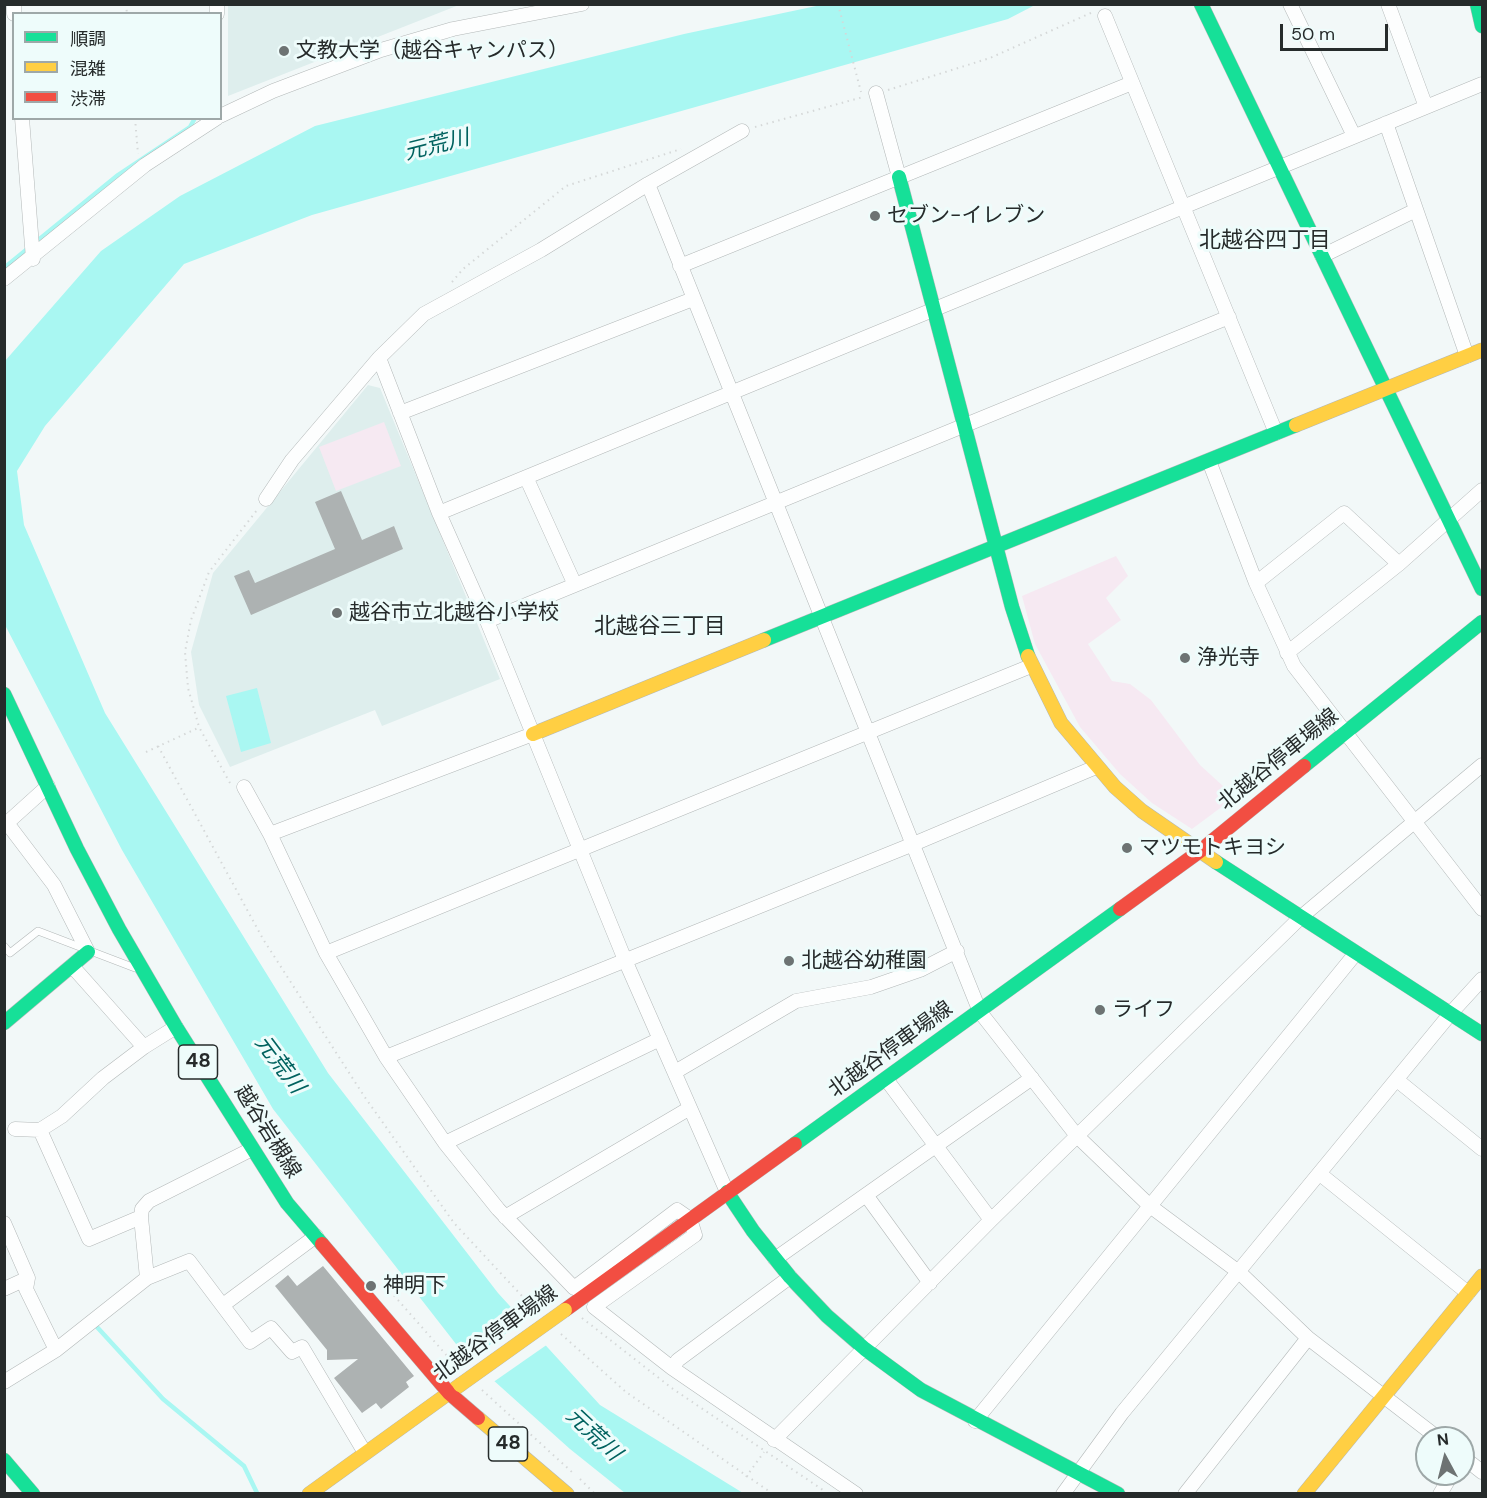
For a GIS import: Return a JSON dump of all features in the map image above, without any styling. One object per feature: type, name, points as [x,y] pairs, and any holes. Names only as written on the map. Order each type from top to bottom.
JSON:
[{"type":"street","points":[[222,115],[273,91],[381,50],[453,29],[582,4]]},
{"type":"street","points":[[1201,4],[1482,589]]},
{"type":"street","points":[[1290,4],[1354,136]]},
{"type":"street","points":[[1388,4],[1426,107]]},
{"type":"street","points":[[1477,4],[1482,26]]},
{"type":"street","points":[[1103,12],[1276,433]]},
{"type":"street","points":[[680,266],[1132,83]]},
{"type":"street","points":[[439,513],[1482,84]]},
{"type":"street","points":[[876,93],[1031,666],[1061,723],[1096,767],[1142,810],[1301,917],[1482,1034]]},
{"type":"street","points":[[22,120],[33,259]]},
{"type":"street","points":[[4,279],[33,259],[78,218],[146,165],[214,120]]},
{"type":"street","points":[[1386,123],[1467,356]]},
{"type":"street","points":[[266,499],[292,460],[379,358],[424,314],[541,250],[648,184],[742,131]]},
{"type":"street","points":[[648,184],[911,845],[980,1011],[1077,1136],[1150,1206],[1240,1273],[1308,1338],[1422,1426]]},
{"type":"street","points":[[1322,256],[1416,210]]},
{"type":"street","points":[[400,413],[693,298]]},
{"type":"street","points":[[487,621],[1229,317]]},
{"type":"street","points":[[270,834],[533,735],[1482,350]]},
{"type":"street","points":[[379,358],[439,513],[487,621],[625,960],[727,1192],[790,1277],[827,1316],[865,1349],[921,1390],[975,1421],[1118,1494]]},
{"type":"street","points":[[1209,461],[1256,583],[1294,666],[1482,909]]},
{"type":"street","points":[[526,477],[575,585]]},
{"type":"street","points":[[1287,653],[1399,564],[1482,490]]},
{"type":"street","points":[[1256,583],[1344,513],[1399,564]]},
{"type":"street","name":"北越谷停車場線","points":[[309,1494],[327,1489],[365,1453],[886,1079],[1200,850],[1482,622]]},
{"type":"street","points":[[326,953],[1031,666]]},
{"type":"street","name":"越谷岩槻線","points":[[6,702],[77,849],[143,971],[287,1203],[454,1389],[567,1494]]},
{"type":"street","points":[[774,1440],[991,1220],[1301,917],[1482,765]]},
{"type":"street","points":[[386,1057],[911,845],[1096,767]]},
{"type":"street","points":[[4,1023],[88,952],[54,885],[7,823],[48,786]]},
{"type":"street","points":[[238,788],[270,834],[326,953],[386,1057],[445,1143],[505,1217],[574,1288],[677,1210],[690,1219],[695,1235],[594,1307],[672,1368],[856,1494]]},
{"type":"street","points":[[675,1072],[796,1001],[871,987],[920,970],[957,951]]},
{"type":"street","points":[[975,1421],[1356,952]]},
{"type":"street","points":[[72,966],[144,1047]]},
{"type":"street","points":[[1062,1494],[1122,1413],[1240,1273],[1451,1013],[1482,979]]},
{"type":"street","points":[[15,1129],[40,1130],[62,1116],[103,1078],[144,1047],[176,1027]]},
{"type":"street","points":[[445,1143],[660,1039]]},
{"type":"street","points":[[776,1259],[1032,1078]]},
{"type":"street","points":[[886,1079],[991,1220]]},
{"type":"street","points":[[1397,1080],[1482,1149]]},
{"type":"street","points":[[505,1217],[690,1108]]},
{"type":"street","points":[[40,1130],[89,1239],[141,1217]]},
{"type":"street","points":[[147,1278],[142,1209],[149,1201],[252,1149]]},
{"type":"street","points":[[1320,1174],[1468,1293]]},
{"type":"street","points":[[866,1195],[930,1283]]},
{"type":"street","points":[[4,1223],[28,1278],[26,1289],[56,1350]]},
{"type":"street","points":[[223,1305],[316,1236]]},
{"type":"street","points":[[4,1383],[56,1350],[147,1278],[189,1261],[250,1342],[271,1328],[292,1352],[302,1347],[365,1453]]},
{"type":"street","points":[[1304,1494],[1482,1276]]},
{"type":"street","points":[[672,1368],[678,1360],[790,1277]]},
{"type":"street","points":[[4,1289],[28,1278]]},
{"type":"street","points":[[1185,1494],[1308,1338]]},
{"type":"street","points":[[4,1460],[33,1494]]},
{"type":"lane","points":[[4,946],[10,953],[38,931],[88,952],[143,971]]},
{"type":"path","points":[[838,4],[862,93]]},
{"type":"path","points":[[742,131],[990,58],[1103,12]]},
{"type":"path","points":[[135,120],[137,153]]},
{"type":"path","points":[[451,283],[464,269],[566,186],[686,147]]},
{"type":"path","points":[[238,788],[199,727],[188,688],[184,651],[191,620],[210,572],[266,499]]},
{"type":"path","points":[[146,752],[199,727]]},
{"type":"path","points":[[158,746],[263,939],[364,1096],[454,1223],[542,1317]]},
{"type":"path","points":[[547,1282],[571,1306]]},
{"type":"path","points":[[390,1291],[444,1356],[460,1370]]},
{"type":"path","points":[[559,1332],[626,1392],[773,1494]]},
{"type":"path","points":[[476,1385],[596,1494]]},
{"type":"path","points":[[495,1410],[500,1406]]},
{"type":"path","points":[[746,1477],[764,1452]]},
{"type":"shaded area","name":"文教大学（越谷キャンパス）","points":[[228,4],[459,5],[228,96]]},
{"type":"shaded area","name":"越谷市立北越谷小学校","points":[[368,385],[380,388],[500,679],[382,726],[375,710],[230,767],[199,705],[191,652],[213,573]]},
{"type":"shaded area","points":[[384,422],[401,466],[336,491],[319,447]]},
{"type":"shaded area","points":[[1116,556],[1128,576],[1106,598],[1121,620],[1088,644],[1112,681],[1130,684],[1151,700],[1200,765],[1235,797],[1192,829],[1152,803],[1120,774],[1080,727],[1035,644],[1022,596]]},
{"type":"water","name":"元荒川","points":[[821,5],[1035,5],[1008,19],[312,215],[184,264],[45,426],[17,471],[24,525],[105,713],[328,1073],[498,1293],[600,1405],[743,1493],[625,1493],[570,1449],[463,1353],[273,1109],[122,850],[5,625],[5,361],[101,251],[180,196],[315,126],[684,34]]},
{"type":"water","points":[[257,688],[271,743],[241,752],[226,696]]},
{"type":"pier","points":[[526,1319],[548,1344],[492,1383],[467,1361]]},
{"type":"building","points":[[341,491],[362,540],[394,526],[403,549],[251,615],[234,576],[249,570],[255,583],[335,549],[315,502]]},
{"type":"building","points":[[323,1266],[414,1376],[406,1382],[409,1387],[381,1409],[376,1403],[362,1413],[334,1378],[358,1359],[327,1360],[327,1350],[275,1286],[288,1275],[297,1286]]},
{"type":"waterway","points":[[4,268],[118,175],[190,127],[194,120]]},
{"type":"waterway","points":[[97,1327],[163,1399],[244,1466],[257,1493]]},
{"type":"traffic: fast","points":[[1201,4],[1482,589]]},
{"type":"traffic: fast","points":[[1477,4],[1482,26]]},
{"type":"traffic: fast","points":[[899,177],[1012,607],[1028,656]]},
{"type":"traffic: fast","points":[[764,640],[1296,425]]},
{"type":"traffic: fast","points":[[1304,766],[1482,622]]},
{"type":"traffic: fast","points":[[4,694],[77,849],[119,929],[176,1027],[287,1203],[322,1244]]},
{"type":"traffic: fast","points":[[1216,862],[1482,1034]]},
{"type":"traffic: fast","points":[[795,1144],[1120,909]]},
{"type":"traffic: fast","points":[[4,1023],[88,952]]},
{"type":"traffic: fast","points":[[727,1192],[753,1231],[790,1277],[827,1316],[865,1349],[921,1390],[1118,1494]]},
{"type":"traffic: fast","points":[[4,1460],[33,1494]]},
{"type":"traffic: slow","points":[[1296,425],[1482,350]]},
{"type":"traffic: slow","points":[[533,734],[764,640]]},
{"type":"traffic: slow","points":[[1028,656],[1061,723],[1115,787],[1142,811],[1216,862]]},
{"type":"traffic: slow","points":[[1304,1494],[1482,1276]]},
{"type":"traffic: slow","points":[[460,1385],[565,1310]]},
{"type":"traffic: slow","points":[[309,1494],[460,1385]]},
{"type":"traffic: slow","points":[[478,1418],[567,1494]]},
{"type":"traffic: jam","points":[[1120,909],[1200,851],[1304,766]]},
{"type":"traffic: jam","points":[[565,1310],[795,1144]]},
{"type":"traffic: jam","points":[[322,1244],[449,1393],[478,1418]]},
{"type":"place","name":"文教大学（越谷キャンパス）","points":[[284,51]]},
{"type":"place","name":"セブン-イレブン","points":[[875,216]]},
{"type":"place","name":"越谷市立北越谷小学校","points":[[337,613]]},
{"type":"place","name":"浄光寺","points":[[1185,658]]},
{"type":"place","name":"マツモトキヨシ","points":[[1127,848]]},
{"type":"place","name":"北越谷幼稚園","points":[[789,961]]},
{"type":"place","name":"ライフ","points":[[1100,1010]]},
{"type":"place","name":"神明下","points":[[371,1286]]},
{"type":"district","name":"北越谷四丁目","points":[[1265,241]]},
{"type":"district","name":"北越谷三丁目","points":[[660,627]]}]
